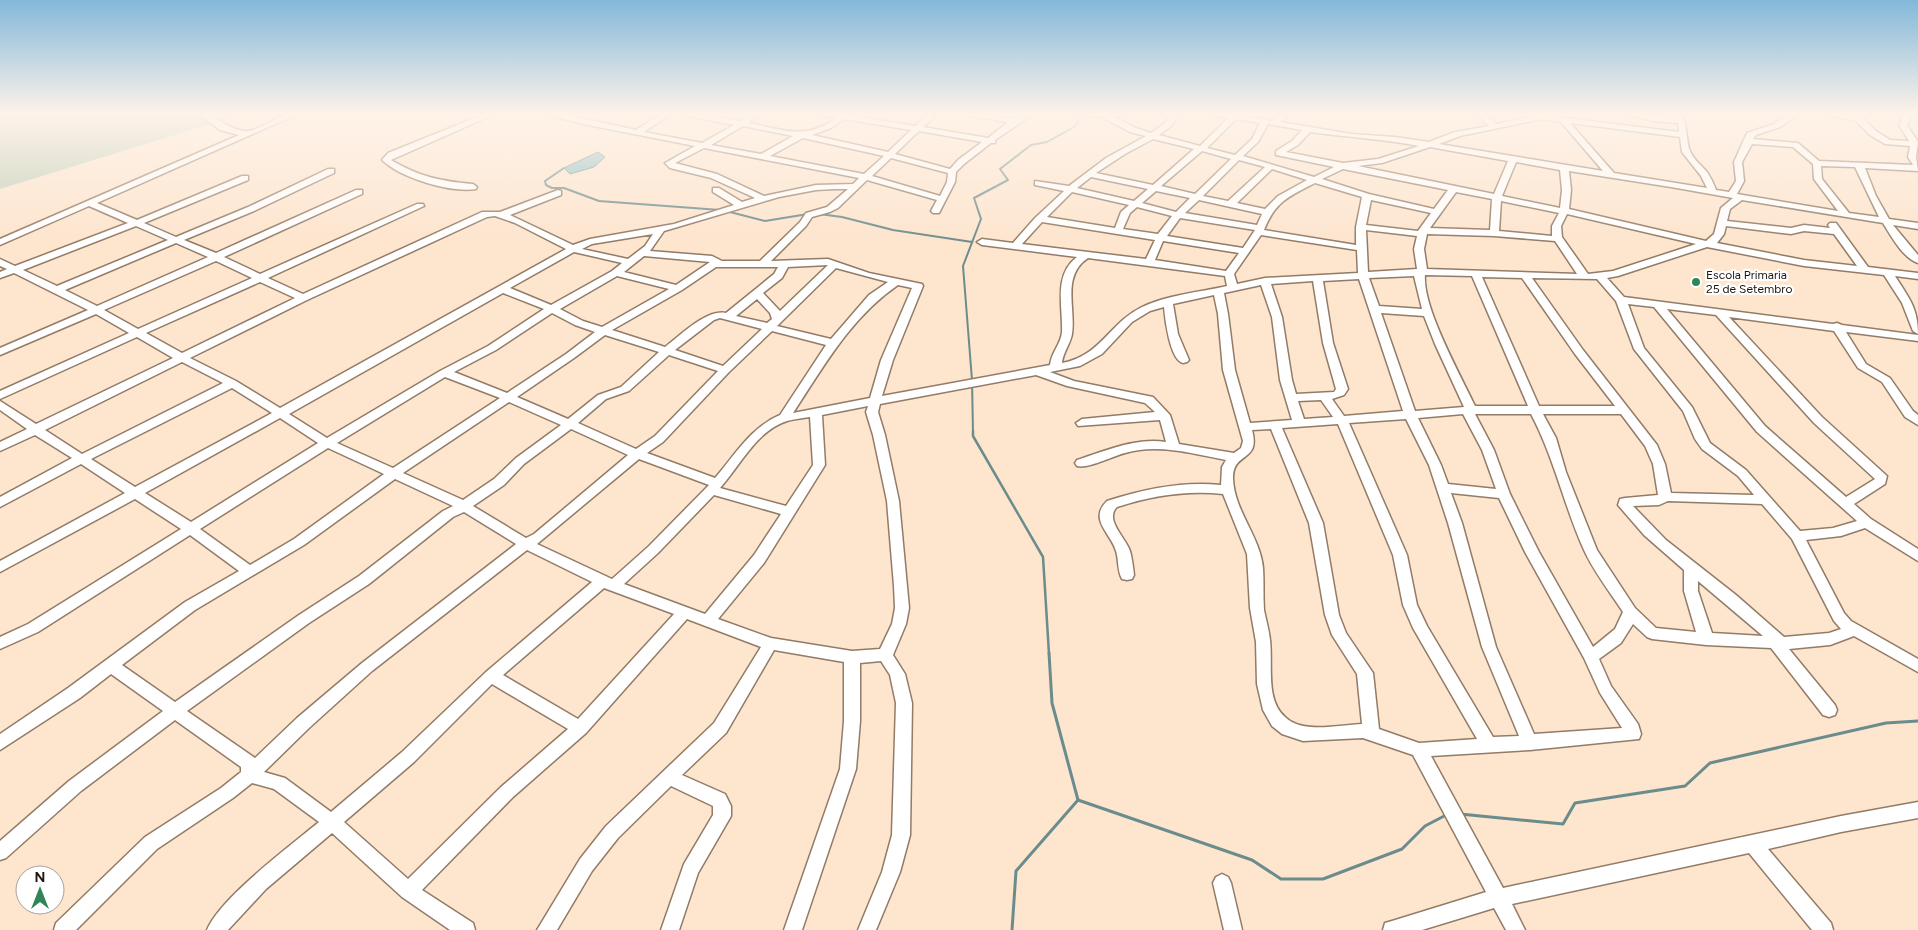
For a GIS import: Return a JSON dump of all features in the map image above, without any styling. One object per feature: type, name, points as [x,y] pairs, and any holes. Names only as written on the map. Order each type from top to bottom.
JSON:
[{"type":"street","points":[[0,242],[194,156]]},
{"type":"street","points":[[390,156],[386,160],[404,171],[439,184],[473,187]]},
{"type":"street","points":[[681,156],[669,163],[670,165],[714,176],[764,199]]},
{"type":"street","points":[[754,156],[865,177],[942,198]]},
{"type":"street","points":[[763,264],[776,248],[803,224],[806,217],[814,213],[826,212],[887,156]]},
{"type":"street","points":[[894,156],[952,172]]},
{"type":"street","points":[[936,211],[951,182],[952,172],[969,156]]},
{"type":"street","points":[[1017,246],[1032,225],[1103,163],[1115,156]]},
{"type":"street","points":[[1118,231],[1126,212],[1190,156]]},
{"type":"street","points":[[1231,156],[1271,166],[1367,196],[1436,212]]},
{"type":"street","points":[[1299,156],[1564,211],[1704,245],[1804,263],[1918,276]]},
{"type":"street","points":[[1229,274],[1260,230],[1268,212],[1285,194],[1342,166],[1372,162],[1391,156]]},
{"type":"street","points":[[1497,156],[1824,212],[1918,226]]},
{"type":"street","points":[[1595,156],[1612,176]]},
{"type":"street","points":[[1690,156],[1705,175],[1713,192]]},
{"type":"street","points":[[216,930],[242,901],[408,757],[491,676],[608,583],[637,566],[714,487],[765,427],[784,418],[1056,368],[1088,359],[1105,346],[1128,320],[1146,309],[1168,302],[1265,281],[1422,272],[1585,277],[1600,276],[1626,270],[1713,242],[1716,239],[1726,208],[1735,197],[1741,178],[1738,162],[1741,156]]},
{"type":"street","points":[[1810,156],[1817,163],[1918,167]]},
{"type":"street","points":[[1149,262],[1160,238],[1178,215],[1194,197],[1236,158]]},
{"type":"street","points":[[1494,233],[1497,198],[1513,159]]},
{"type":"street","points":[[1817,163],[1818,179],[1846,215]]},
{"type":"street","points":[[1857,164],[1864,172],[1872,194],[1901,244],[1918,260]]},
{"type":"street","points":[[1230,204],[1271,166]]},
{"type":"street","points":[[1564,168],[1567,183],[1564,211],[1556,225],[1558,239],[1585,277]]},
{"type":"street","points":[[56,290],[251,209],[331,171]]},
{"type":"street","points":[[1091,174],[1268,212]]},
{"type":"street","points":[[0,275],[137,223],[245,178]]},
{"type":"street","points":[[1038,183],[1072,189],[1178,215],[1360,248]]},
{"type":"street","points":[[0,567],[281,413],[573,248],[590,242],[701,219],[740,205],[785,193],[825,186],[855,187]]},
{"type":"street","points":[[1218,291],[1223,314],[1229,370],[1249,447],[1246,452],[1234,457],[1229,462],[1228,490],[1252,547],[1255,560],[1257,610],[1263,641],[1265,698],[1270,709],[1285,728],[1303,734],[1351,730],[1371,732],[1419,750],[1633,734],[1632,728],[1605,689],[1591,657],[1532,552],[1504,494],[1491,458],[1428,313],[1419,274],[1422,272],[1419,250],[1422,232],[1453,189]]},
{"type":"street","points":[[716,190],[740,205]]},
{"type":"street","points":[[0,352],[216,258],[359,192]]},
{"type":"street","points":[[501,215],[558,193]]},
{"type":"street","points":[[1367,196],[1361,227],[1360,248],[1364,280],[1410,414],[1435,465],[1455,523],[1489,648],[1530,743]]},
{"type":"street","points":[[89,203],[303,298]]},
{"type":"street","points":[[0,396],[420,206]]},
{"type":"street","points":[[1824,212],[1865,270]]},
{"type":"street","points":[[0,447],[303,298],[485,214],[501,215],[529,226],[573,248],[631,262]]},
{"type":"street","points":[[1040,219],[1246,251]]},
{"type":"street","points":[[1721,223],[1761,229],[1790,231],[1804,228],[1837,231]]},
{"type":"street","points":[[1361,227],[1422,232],[1494,233],[1558,239]]},
{"type":"street","points":[[0,643],[33,628],[326,443],[444,373],[492,348],[552,309],[616,273],[642,253],[655,240],[662,228]]},
{"type":"street","points":[[982,242],[1149,262],[1229,274]]},
{"type":"street","points":[[642,253],[712,259],[718,262],[763,264],[828,262],[867,275],[918,286],[898,330],[872,412],[879,435],[893,501],[902,608],[899,624],[885,655]]},
{"type":"street","points":[[1056,368],[1055,356],[1066,338],[1067,332],[1066,296],[1069,278],[1077,261],[1087,256]]},
{"type":"street","points":[[0,262],[97,310],[182,358],[232,382],[326,443],[464,506],[526,544],[608,583],[707,622],[770,644],[852,657],[885,655]]},
{"type":"street","points":[[0,743],[190,606],[299,542],[393,474],[507,396],[570,356],[604,330],[678,288],[718,262]]},
{"type":"street","points":[[728,317],[778,276],[784,264]]},
{"type":"street","points":[[64,930],[151,842],[227,793],[367,667],[526,544],[539,537],[637,454],[659,439],[725,370],[835,264]]},
{"type":"street","points":[[616,273],[678,288]]},
{"type":"street","points":[[1475,273],[1535,410],[1550,438],[1560,472],[1590,552],[1630,612],[1652,634],[1706,639],[1777,642],[1816,641],[1855,630]]},
{"type":"street","points":[[1888,273],[1905,300],[1918,331]]},
{"type":"street","points":[[1229,274],[1233,288]]},
{"type":"street","points":[[1525,275],[1656,454],[1665,497]]},
{"type":"street","points":[[1600,276],[1621,300],[1639,349],[1688,410],[1701,440],[1742,474],[1797,536],[1807,552],[1835,612],[1846,625],[1918,666]]},
{"type":"street","points":[[1291,398],[1325,397],[1336,395],[1342,389],[1328,343],[1317,277]]},
{"type":"street","points":[[1265,281],[1277,317],[1286,380],[1299,423]]},
{"type":"street","points":[[784,418],[833,343],[873,296],[895,282]]},
{"type":"street","points":[[503,289],[579,322],[725,370]]},
{"type":"street","points":[[758,294],[776,312],[777,319]]},
{"type":"street","points":[[1621,300],[1837,326],[1918,338]]},
{"type":"street","points":[[1168,302],[1173,334],[1183,360]]},
{"type":"street","points":[[1656,304],[1761,428],[1866,522],[1918,556]]},
{"type":"street","points":[[1375,309],[1428,313]]},
{"type":"street","points":[[1719,312],[1818,420],[1881,476],[1881,481],[1845,503]]},
{"type":"street","points":[[0,852],[75,786],[175,711],[304,619],[364,580],[448,514],[464,506],[499,482],[520,461],[570,424],[602,397],[625,389],[666,352],[710,318],[720,315],[833,343]]},
{"type":"street","points":[[1837,326],[1862,366],[1886,380],[1909,414],[1918,421]]},
{"type":"street","points":[[1037,371],[1070,384],[1150,400],[1156,404],[1164,415],[1174,446]]},
{"type":"street","points":[[444,373],[507,396],[714,487],[788,512]]},
{"type":"street","points":[[0,503],[82,458],[95,454],[232,382]]},
{"type":"street","points":[[1325,397],[1346,427],[1400,555],[1410,605],[1420,628],[1489,745]]},
{"type":"street","points":[[0,405],[191,528],[250,572]]},
{"type":"street","points":[[1245,427],[1469,410],[1625,410]]},
{"type":"street","points":[[707,622],[758,559],[819,465],[816,412]]},
{"type":"street","points":[[1082,424],[1164,415]]},
{"type":"street","points":[[1275,424],[1316,523],[1332,615],[1339,635],[1365,673],[1371,732]]},
{"type":"street","points":[[1081,463],[1141,445],[1174,446],[1234,457]]},
{"type":"street","points":[[1128,575],[1123,550],[1106,516],[1107,509],[1112,504],[1177,489],[1211,487],[1228,490]]},
{"type":"street","points":[[1443,488],[1504,494]]},
{"type":"street","points":[[1766,500],[1665,497],[1659,501],[1626,502],[1625,505],[1634,517],[1691,568],[1732,600],[1777,642],[1829,710]]},
{"type":"street","points":[[1797,536],[1843,532],[1852,530],[1866,522]]},
{"type":"street","points":[[1691,568],[1690,584],[1706,639]]},
{"type":"street","points":[[1591,657],[1623,632],[1628,624],[1630,612]]},
{"type":"street","points":[[408,892],[507,792],[580,728],[684,613]]},
{"type":"street","points":[[546,930],[586,865],[607,839],[720,728],[770,644]]},
{"type":"street","points":[[867,930],[891,872],[901,835],[904,703],[897,674],[885,655]]},
{"type":"street","points":[[793,930],[848,769],[852,721],[852,657]]},
{"type":"street","points":[[110,665],[250,764],[249,775]]},
{"type":"street","points":[[491,676],[580,728]]},
{"type":"street","points":[[1419,750],[1497,898],[1516,930]]},
{"type":"street","points":[[249,775],[279,784],[332,822],[408,892],[466,930]]},
{"type":"street","points":[[668,777],[719,799],[722,806],[722,816],[690,870],[670,930]]},
{"type":"street","points":[[1392,930],[1497,898],[1840,824],[1918,810]]},
{"type":"street","points":[[1753,844],[1824,930]]},
{"type":"street","points":[[1222,883],[1233,930]]},
{"type":"green space","points":[[0,156],[106,156],[0,189]]},
{"type":"water","points":[[589,156],[605,157],[594,167],[570,174],[564,168]]},
{"type":"waterway","points":[[973,433],[972,380],[963,266],[981,219],[974,198],[1008,180],[1000,169],[1016,156]]},
{"type":"waterway","points":[[564,168],[545,181],[546,185],[552,188],[564,188],[599,201],[720,210]]},
{"type":"waterway","points":[[726,211],[765,221],[808,214]]},
{"type":"waterway","points":[[819,214],[842,217],[893,230],[972,242]]},
{"type":"waterway","points":[[973,433],[1043,557],[1049,654]]},
{"type":"waterway","points":[[1049,653],[1052,703],[1078,800]]},
{"type":"waterway","points":[[1460,814],[1563,824],[1575,803],[1685,786],[1710,763],[1886,723],[1918,721]]},
{"type":"waterway","points":[[1012,930],[1016,871],[1078,800]]},
{"type":"waterway","points":[[1078,800],[1252,860],[1281,879],[1323,879],[1402,849],[1425,826],[1448,814]]},
{"type":"place","name":"Escola Primaria 25 de Setembro","points":[[1696,282]]}]
